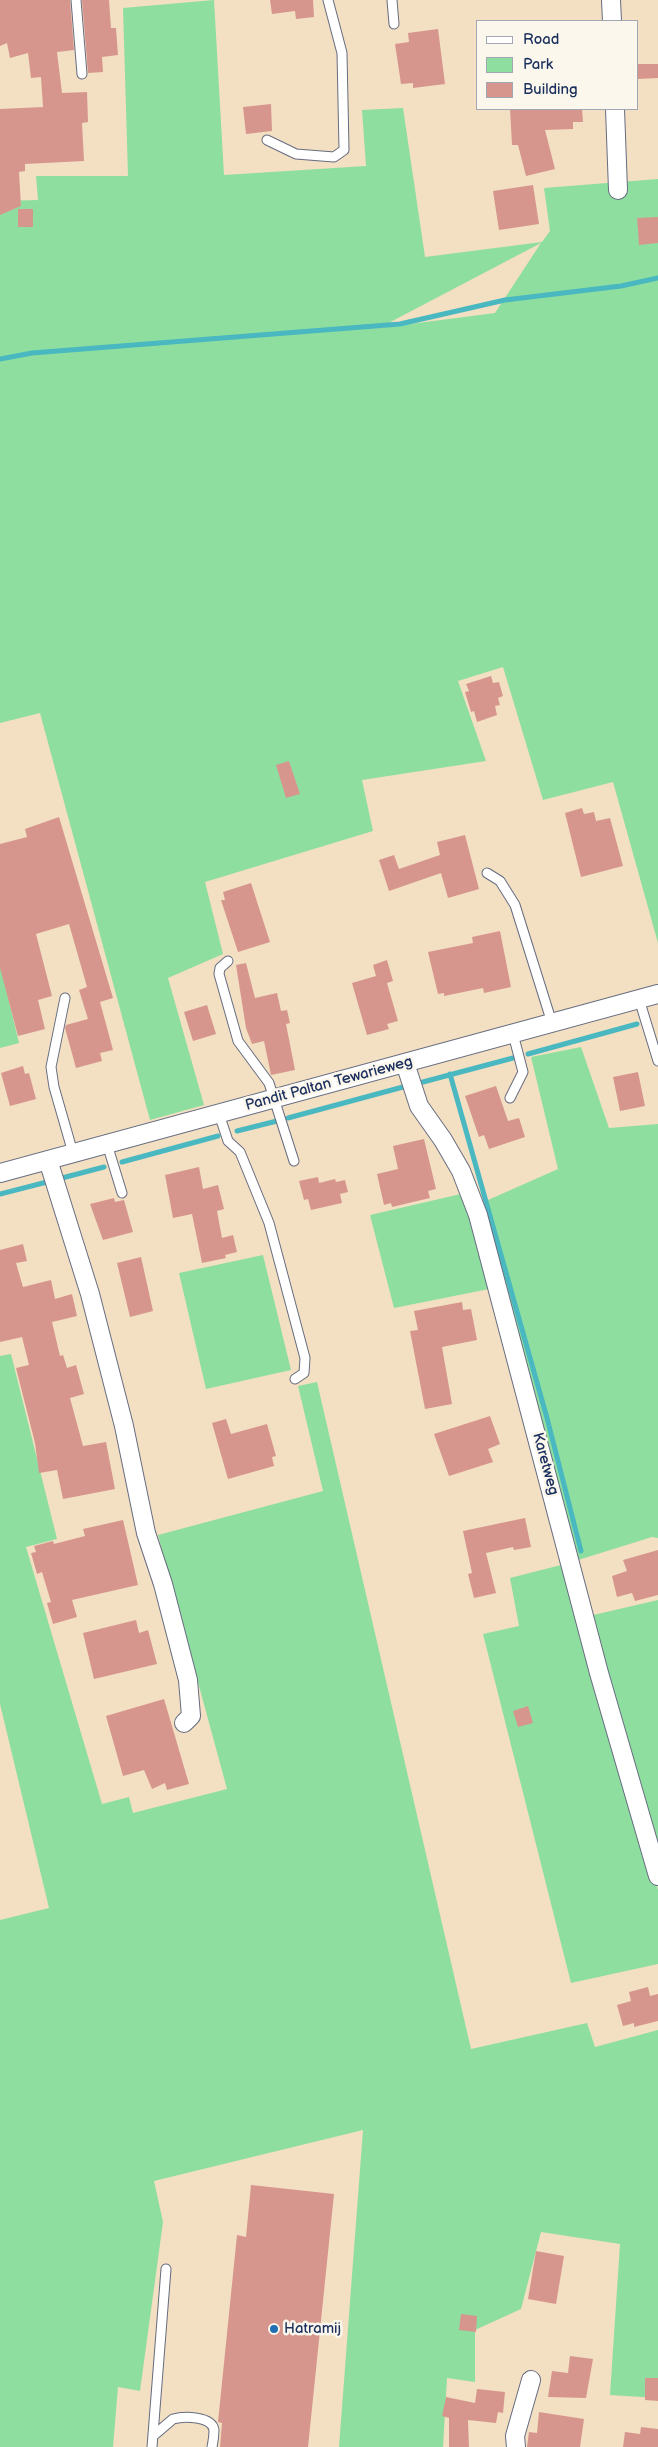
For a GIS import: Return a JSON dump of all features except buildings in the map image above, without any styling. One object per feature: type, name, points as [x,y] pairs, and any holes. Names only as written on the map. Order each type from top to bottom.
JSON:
[{"type":"street","points":[[611,0],[612,20]]},
{"type":"street","points":[[615,110],[618,190]]},
{"type":"street","name":"Pandit Paltan Tewarieweg","points":[[0,1172],[658,994]]},
{"type":"street","name":"Karetweg","points":[[405,1063],[419,1106],[443,1140],[461,1172],[478,1214],[599,1673],[658,1876]]},
{"type":"street","points":[[48,1160],[90,1294],[124,1426],[146,1532],[163,1584],[188,1680],[191,1716],[184,1723]]},
{"type":"street","points":[[516,2447],[515,2436],[531,2380]]},
{"type":"lane","points":[[76,0],[82,74]]},
{"type":"lane","points":[[267,140],[281,145],[296,154],[334,157],[344,150],[342,53],[328,0]]},
{"type":"lane","points":[[392,0],[394,24]]},
{"type":"lane","points":[[487,873],[500,881],[516,905],[552,1023]]},
{"type":"lane","points":[[228,961],[220,968],[219,974],[238,1041],[269,1083],[294,1162]]},
{"type":"lane","points":[[66,998],[51,1067],[56,1096],[73,1153]]},
{"type":"lane","points":[[639,999],[658,1061]]},
{"type":"lane","points":[[510,1098],[523,1072],[513,1034]]},
{"type":"lane","points":[[219,1114],[228,1141],[240,1152],[269,1223],[278,1253],[305,1358],[304,1373],[295,1379]]},
{"type":"lane","points":[[107,1144],[122,1194]]},
{"type":"lane","points":[[152,2447],[166,2269]]},
{"type":"lane","points":[[153,2436],[173,2419],[206,2420],[212,2424],[214,2430],[212,2447]]},
{"type":"green space","points":[[214,0],[224,175],[366,166],[362,110],[403,108],[425,257],[542,242],[550,231],[544,188],[658,179],[658,943],[613,782],[543,800],[503,667],[458,681],[486,761],[362,780],[373,831],[205,882],[223,954],[168,978],[204,1105],[150,1120],[40,713],[0,723],[0,201],[38,200],[36,176],[128,176],[123,8]],"holes":[[[541,243],[495,313],[379,328]]]},
{"type":"green space","points":[[0,963],[19,1043],[0,1048]]},
{"type":"green space","points":[[581,1047],[609,1128],[658,1124],[658,1538],[652,1537],[575,1561],[479,1204],[558,1169],[531,1057]]},
{"type":"green space","points":[[465,1193],[494,1288],[394,1308],[370,1215]]},
{"type":"green space","points":[[263,1255],[291,1370],[206,1389],[179,1273]]},
{"type":"green space","points":[[11,1354],[57,1539],[26,1547],[102,1804],[129,1797],[133,1813],[227,1789],[158,1535],[323,1491],[298,1386],[317,1382],[471,2049],[587,2023],[595,2047],[658,2030],[658,2398],[610,2395],[620,2244],[541,2232],[521,2309],[475,2330],[475,2382],[447,2378],[443,2447],[339,2447],[363,2130],[154,2181],[163,2222],[140,2391],[118,2387],[113,2447],[0,2447],[0,1920],[49,1908],[0,1704],[0,1356]]},
{"type":"green space","points":[[565,1564],[658,1890],[658,1964],[571,1983],[483,1634],[519,1626],[510,1578]]},
{"type":"green space","points":[[658,1600],[658,1859],[589,1616]]},
{"type":"waterway","points":[[0,359],[32,353],[400,324],[505,300],[621,286],[658,278]]},
{"type":"waterway","points":[[528,1054],[637,1024]]},
{"type":"waterway","points":[[423,1082],[513,1058]]},
{"type":"waterway","points":[[450,1074],[547,1418],[581,1551]]},
{"type":"waterway","points":[[288,1118],[403,1087]]},
{"type":"waterway","points":[[237,1131],[277,1121]]},
{"type":"waterway","points":[[122,1162],[218,1136]]},
{"type":"waterway","points":[[62,1178],[104,1167]]},
{"type":"waterway","points":[[0,1194],[47,1182]]},
{"type":"place","name":"Hatramij","points":[[274,2329]]}]
